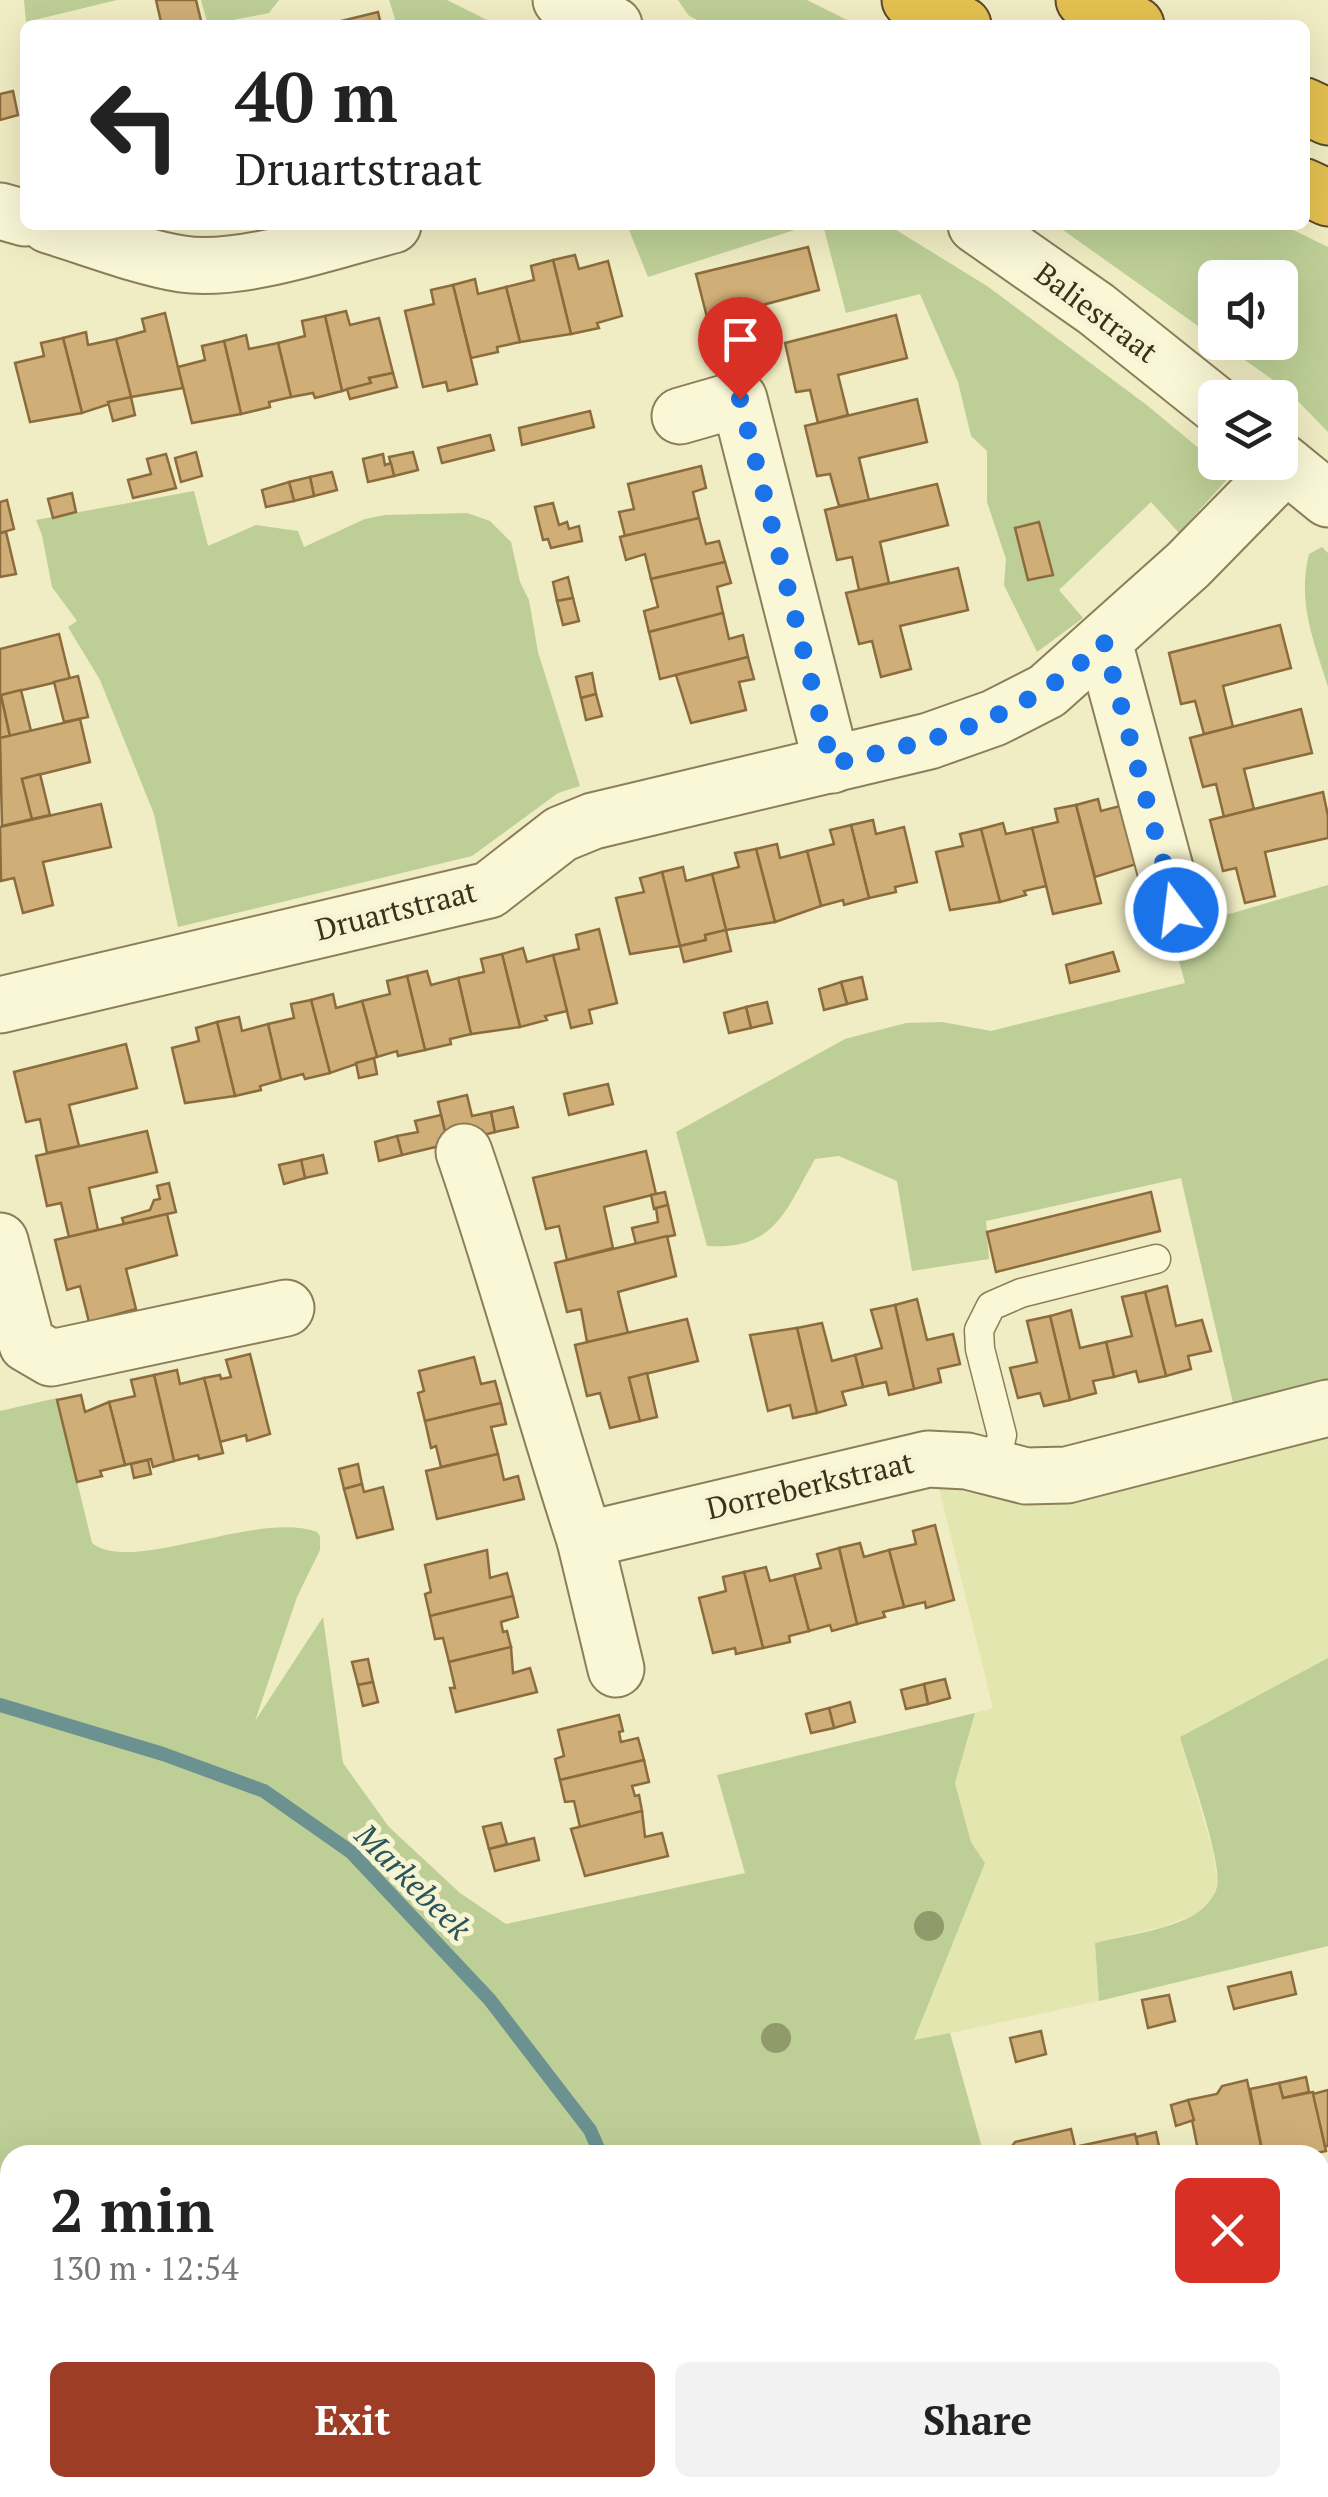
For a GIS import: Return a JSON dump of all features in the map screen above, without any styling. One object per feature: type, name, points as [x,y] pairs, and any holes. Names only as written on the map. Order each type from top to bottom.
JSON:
[{"type":"highway","points":[[910,0],[952,20]]},
{"type":"highway","points":[[1084,0],[1126,20]]},
{"type":"street","points":[[562,0],[604,20]]},
{"type":"street","points":[[65,230],[181,264],[216,265],[373,230]]},
{"type":"street","name":"Baliestraat","points":[[983,230],[1096,309],[1198,390]]},
{"type":"street","points":[[680,416],[740,399],[832,764]]},
{"type":"street","points":[[1298,475],[1328,500]]},
{"type":"street","name":"Druartstraat","points":[[0,1005],[489,890],[561,834],[593,822],[929,741],[994,718],[1047,691],[1104,642],[1188,565],[1266,480]]},
{"type":"street","points":[[1104,642],[1176,910]]},
{"type":"street","points":[[464,1152],[523,1330],[546,1420],[585,1540],[616,1670]]},
{"type":"street","points":[[0,1241],[27,1344],[52,1358],[286,1308]]},
{"type":"street","name":"Dorreberkstraat","points":[[585,1540],[928,1458],[995,1466],[1026,1476],[1067,1474],[1328,1408]]},
{"type":"lane","points":[[995,1466],[1002,1434],[980,1349],[980,1330],[991,1306],[1021,1292],[1156,1260]]},
{"type":"green space","points":[[24,0],[117,0],[34,20],[26,20]]},
{"type":"green space","points":[[201,0],[279,0],[269,13],[207,20]]},
{"type":"green space","points":[[389,0],[447,0],[487,20],[395,20]]},
{"type":"green space","points":[[678,0],[807,0],[847,20],[697,20],[689,16]]},
{"type":"green space","points":[[629,230],[794,230],[648,277]]},
{"type":"green space","points":[[824,230],[896,230],[987,286],[1198,448],[1198,480],[1227,480],[1179,533],[1151,502],[1059,590],[1083,618],[1037,652],[1004,585],[1006,559],[987,502],[987,451],[971,436],[958,382],[920,294],[846,313]]},
{"type":"green space","points":[[1063,230],[1293,230],[1328,247],[1328,432],[1298,401],[1298,380],[1273,380],[1245,360],[1298,360],[1298,260],[1198,260],[1198,326]]},
{"type":"green space","points":[[194,491],[208,546],[256,525],[298,531],[304,547],[365,519],[385,515],[467,513],[490,521],[511,542],[520,582],[529,600],[538,652],[580,786],[558,793],[472,856],[178,927],[154,814],[100,680],[68,627],[77,621],[52,587],[36,520]]},
{"type":"green space","points":[[1322,547],[1328,553],[1328,687],[1309,622],[1305,589],[1309,554]]},
{"type":"green space","points":[[1328,885],[1328,1381],[1233,1403],[1181,1178],[986,1221],[989,1259],[912,1271],[897,1181],[839,1156],[815,1159],[786,1210],[764,1234],[730,1246],[707,1246],[676,1132],[845,1039],[906,1023],[942,1022],[991,1031],[1185,983],[1169,926],[1233,913]]},
{"type":"green space","points":[[57,1398],[92,1543],[111,1551],[165,1548],[262,1529],[291,1527],[317,1532],[320,1550],[297,1597],[255,1721],[323,1617],[343,1763],[389,1827],[460,1893],[506,1924],[745,1873],[717,1775],[975,1713],[955,1783],[971,1842],[985,1863],[914,2040],[950,2033],[981,2145],[0,2145],[0,1411]]},
{"type":"green space","points":[[1328,1430],[1328,1658],[1180,1737],[1213,1852],[1218,1883],[1212,1898],[1196,1914],[1095,1943],[1099,2001],[914,2041],[985,1863],[971,1842],[955,1783],[975,1713],[993,1708],[935,1472]]},
{"type":"green space","points":[[1328,1658],[1328,1946],[1099,2001],[1095,1943],[1157,1929],[1192,1916],[1204,1907],[1217,1887],[1210,1837],[1180,1737]]},
{"type":"building","points":[[156,0],[196,0],[201,20],[161,20]]},
{"type":"building","points":[[378,12],[380,20],[345,20]]},
{"type":"building","points":[[13,91],[18,115],[0,120],[0,94]]},
{"type":"building","points":[[808,247],[819,290],[751,308],[761,349],[731,357],[722,322],[709,325],[696,274]]},
{"type":"building","points":[[575,255],[579,269],[608,261],[622,316],[597,323],[599,328],[571,334],[553,260]]},
{"type":"building","points":[[553,260],[571,334],[520,342],[506,287],[534,280],[531,266]]},
{"type":"building","points":[[475,279],[478,294],[506,287],[520,342],[471,358],[453,285]]},
{"type":"building","points":[[453,285],[477,384],[448,391],[446,382],[423,387],[405,311],[434,304],[431,290]]},
{"type":"building","points":[[346,311],[350,325],[379,318],[393,373],[369,378],[371,383],[342,391],[325,316]]},
{"type":"building","points":[[165,313],[183,388],[131,397],[116,339],[145,331],[142,319]]},
{"type":"building","points":[[896,315],[907,358],[838,375],[848,415],[818,423],[810,390],[796,392],[785,343]]},
{"type":"building","points":[[325,316],[342,391],[315,398],[313,393],[291,397],[278,343],[305,336],[302,321]]},
{"type":"building","points":[[86,332],[88,345],[116,339],[131,397],[82,413],[63,338]]},
{"type":"building","points":[[246,335],[249,349],[278,343],[291,397],[241,414],[224,341]]},
{"type":"building","points":[[63,338],[82,413],[30,422],[15,363],[44,356],[41,343]]},
{"type":"building","points":[[224,341],[241,414],[192,423],[178,367],[205,360],[202,346]]},
{"type":"building","points":[[393,373],[397,387],[350,399],[347,389],[371,383],[369,378]]},
{"type":"building","points":[[131,397],[135,415],[113,421],[108,402]]},
{"type":"building","points":[[917,399],[927,442],[859,458],[869,500],[839,506],[830,474],[817,476],[805,426]]},
{"type":"building","points":[[590,411],[594,427],[522,445],[519,428]]},
{"type":"building","points":[[490,435],[494,450],[442,463],[438,448]]},
{"type":"building","points":[[196,452],[202,476],[181,482],[175,458]]},
{"type":"building","points":[[413,452],[418,470],[394,476],[389,457]]},
{"type":"building","points":[[166,454],[176,488],[133,498],[128,480],[151,474],[147,459]]},
{"type":"building","points":[[383,454],[385,465],[391,463],[394,476],[368,482],[363,459]]},
{"type":"building","points":[[701,466],[706,488],[693,492],[699,518],[625,536],[619,512],[634,509],[628,484]]},
{"type":"building","points":[[332,472],[337,490],[314,496],[310,477]]},
{"type":"building","points":[[310,477],[314,496],[294,501],[289,482]]},
{"type":"building","points":[[289,482],[294,501],[266,507],[262,490]]},
{"type":"building","points":[[937,484],[948,525],[880,542],[889,583],[859,590],[852,557],[837,560],[825,510]]},
{"type":"building","points":[[72,493],[76,512],[53,518],[48,499]]},
{"type":"building","points":[[7,500],[14,529],[0,533],[0,502]]},
{"type":"building","points":[[553,503],[559,525],[567,522],[569,529],[579,526],[582,541],[551,548],[548,539],[543,540],[535,507]]},
{"type":"building","points":[[699,518],[706,544],[719,541],[725,562],[651,579],[645,554],[626,560],[620,537]]},
{"type":"building","points":[[1039,522],[1053,575],[1028,580],[1015,528]]},
{"type":"building","points":[[6,532],[16,574],[0,577],[0,533]]},
{"type":"building","points":[[725,562],[731,583],[717,587],[723,613],[649,632],[644,611],[658,607],[651,579]]},
{"type":"building","points":[[958,568],[968,610],[900,626],[911,669],[881,677],[872,641],[859,644],[846,593]]},
{"type":"building","points":[[568,577],[573,598],[557,601],[553,582]]},
{"type":"building","points":[[573,598],[579,621],[563,625],[557,601]]},
{"type":"building","points":[[723,613],[729,639],[743,635],[748,657],[660,679],[649,632]]},
{"type":"building","points":[[1280,625],[1291,668],[1223,686],[1233,727],[1204,734],[1195,701],[1181,704],[1169,653]]},
{"type":"building","points":[[59,634],[70,679],[1,695],[10,736],[0,738],[0,649]]},
{"type":"building","points":[[748,657],[754,679],[739,682],[746,710],[691,723],[676,675]]},
{"type":"building","points":[[592,673],[596,694],[581,698],[576,677]]},
{"type":"building","points":[[78,676],[88,717],[64,722],[54,682]]},
{"type":"building","points":[[21,690],[31,731],[10,736],[1,695]]},
{"type":"building","points":[[596,694],[602,716],[586,720],[581,698]]},
{"type":"building","points":[[1301,709],[1312,753],[1244,769],[1254,809],[1224,817],[1216,784],[1203,787],[1190,738]]},
{"type":"building","points":[[80,719],[90,762],[22,779],[32,819],[2,826],[0,738]]},
{"type":"building","points":[[40,774],[50,815],[32,819],[22,779]]},
{"type":"building","points":[[1323,792],[1328,838],[1265,852],[1275,896],[1245,903],[1236,868],[1223,871],[1210,820]]},
{"type":"building","points":[[1098,799],[1101,811],[1128,804],[1143,862],[1095,877],[1076,805]]},
{"type":"building","points":[[101,804],[111,847],[43,862],[53,905],[23,913],[14,878],[1,881],[0,827]]},
{"type":"building","points":[[1076,805],[1101,903],[1053,914],[1032,828],[1058,822],[1055,809]]},
{"type":"building","points":[[873,820],[876,834],[904,827],[917,882],[869,898],[851,825]]},
{"type":"building","points":[[1003,823],[1006,834],[1032,828],[1046,886],[1000,902],[981,829]]},
{"type":"building","points":[[851,825],[869,898],[821,906],[807,851],[834,844],[830,830]]},
{"type":"building","points":[[981,829],[1000,902],[950,910],[936,852],[963,846],[960,834]]},
{"type":"building","points":[[777,844],[780,858],[807,851],[821,906],[775,922],[756,849]]},
{"type":"building","points":[[756,849],[775,922],[726,930],[712,874],[739,867],[735,853]]},
{"type":"building","points":[[683,867],[686,881],[712,874],[726,930],[680,946],[662,872]]},
{"type":"building","points":[[662,872],[680,946],[630,954],[616,898],[644,892],[640,878]]},
{"type":"building","points":[[599,929],[617,1003],[589,1010],[592,1023],[571,1028],[553,955],[579,949],[576,935]]},
{"type":"building","points":[[726,930],[731,951],[684,962],[680,946]]},
{"type":"building","points":[[523,948],[527,962],[553,955],[567,1011],[520,1027],[502,954]]},
{"type":"building","points":[[1113,952],[1119,971],[1070,983],[1066,965]]},
{"type":"building","points":[[502,954],[520,1027],[471,1034],[458,978],[484,972],[481,959]]},
{"type":"building","points":[[427,971],[431,985],[458,978],[471,1034],[425,1050],[407,976]]},
{"type":"building","points":[[407,976],[425,1050],[398,1056],[397,1051],[377,1057],[362,1001],[390,994],[387,981]]},
{"type":"building","points":[[862,977],[867,999],[847,1004],[841,982]]},
{"type":"building","points":[[841,982],[847,1004],[824,1010],[819,989]]},
{"type":"building","points":[[333,994],[336,1008],[362,1001],[377,1057],[330,1073],[311,1000]]},
{"type":"building","points":[[311,1000],[330,1073],[281,1080],[268,1024],[294,1018],[291,1004]]},
{"type":"building","points":[[767,1002],[772,1023],[751,1028],[746,1007]]},
{"type":"building","points":[[746,1007],[751,1028],[729,1033],[724,1013]]},
{"type":"building","points":[[239,1017],[242,1031],[268,1024],[281,1080],[235,1096],[217,1022]]},
{"type":"building","points":[[217,1022],[235,1096],[185,1103],[172,1048],[199,1041],[196,1028]]},
{"type":"building","points":[[126,1044],[137,1088],[69,1105],[79,1146],[47,1153],[40,1119],[26,1122],[14,1072]]},
{"type":"building","points":[[374,1058],[377,1074],[359,1078],[356,1063]]},
{"type":"building","points":[[608,1084],[613,1104],[569,1115],[564,1094]]},
{"type":"building","points":[[467,1095],[472,1116],[491,1112],[495,1132],[448,1144],[438,1102]]},
{"type":"building","points":[[513,1107],[518,1127],[495,1132],[491,1112]]},
{"type":"building","points":[[441,1115],[448,1144],[402,1155],[397,1136],[418,1132],[415,1121]]},
{"type":"building","points":[[147,1131],[157,1172],[89,1188],[98,1230],[69,1237],[61,1203],[47,1206],[36,1156]]},
{"type":"building","points":[[397,1136],[402,1155],[379,1161],[375,1142]]},
{"type":"building","points":[[646,1151],[656,1194],[604,1207],[613,1248],[567,1260],[559,1226],[546,1229],[533,1178]]},
{"type":"building","points":[[323,1155],[327,1173],[305,1178],[301,1160]]},
{"type":"building","points":[[301,1160],[305,1178],[284,1184],[279,1165]]},
{"type":"building","points":[[169,1183],[176,1212],[124,1224],[122,1218],[150,1210],[154,1200],[160,1199],[157,1186]]},
{"type":"building","points":[[665,1192],[668,1205],[654,1209],[651,1195]]},
{"type":"building","points":[[1151,1192],[1160,1231],[996,1272],[987,1232]]},
{"type":"building","points":[[668,1205],[675,1235],[636,1244],[632,1228],[658,1222],[656,1208]]},
{"type":"building","points":[[167,1214],[177,1255],[126,1269],[136,1309],[89,1322],[80,1286],[67,1290],[55,1240]]},
{"type":"building","points":[[667,1236],[676,1276],[618,1292],[628,1333],[587,1342],[581,1309],[567,1312],[555,1263]]},
{"type":"building","points":[[1167,1286],[1176,1326],[1202,1320],[1211,1351],[1188,1356],[1191,1369],[1166,1376],[1145,1292]]},
{"type":"building","points":[[1145,1292],[1166,1376],[1139,1382],[1136,1371],[1114,1377],[1106,1342],[1132,1336],[1122,1297]]},
{"type":"building","points":[[917,1299],[927,1340],[953,1334],[960,1364],[938,1369],[941,1382],[914,1389],[895,1305]]},
{"type":"building","points":[[895,1305],[914,1389],[889,1395],[886,1382],[863,1387],[855,1355],[882,1348],[871,1310]]},
{"type":"building","points":[[1071,1310],[1080,1348],[1106,1342],[1114,1377],[1093,1381],[1096,1393],[1070,1400],[1050,1316]]},
{"type":"building","points":[[1050,1316],[1070,1400],[1044,1406],[1040,1393],[1018,1398],[1010,1368],[1037,1362],[1027,1321]]},
{"type":"building","points":[[687,1319],[698,1361],[629,1378],[640,1421],[610,1428],[600,1393],[587,1396],[575,1345]]},
{"type":"building","points":[[822,1323],[832,1361],[855,1355],[863,1387],[842,1392],[846,1405],[817,1413],[797,1328]]},
{"type":"building","points":[[797,1328],[817,1413],[793,1418],[790,1405],[768,1411],[750,1335]]},
{"type":"building","points":[[250,1354],[270,1434],[247,1441],[246,1435],[220,1442],[204,1378],[231,1377],[226,1360]]},
{"type":"building","points":[[474,1357],[481,1384],[495,1381],[501,1403],[425,1421],[418,1393],[424,1391],[419,1371]]},
{"type":"building","points":[[177,1370],[180,1384],[204,1378],[223,1453],[174,1461],[154,1375]]},
{"type":"building","points":[[647,1373],[657,1417],[640,1421],[629,1378]]},
{"type":"building","points":[[154,1375],[174,1461],[153,1467],[151,1459],[125,1465],[109,1402],[135,1396],[131,1380]]},
{"type":"building","points":[[81,1395],[85,1412],[109,1402],[125,1465],[77,1482],[57,1400]]},
{"type":"building","points":[[501,1403],[506,1424],[491,1427],[498,1454],[441,1467],[436,1446],[431,1448],[425,1421]]},
{"type":"building","points":[[498,1454],[504,1480],[518,1476],[524,1499],[437,1519],[426,1471]]},
{"type":"building","points":[[148,1460],[151,1474],[134,1478],[131,1464]]},
{"type":"building","points":[[358,1464],[362,1484],[344,1489],[339,1469]]},
{"type":"building","points":[[362,1484],[364,1492],[383,1487],[393,1529],[357,1538],[344,1489]]},
{"type":"building","points":[[935,1525],[954,1600],[926,1608],[925,1602],[904,1607],[889,1550],[916,1544],[913,1531]]},
{"type":"building","points":[[860,1543],[864,1557],[889,1550],[904,1607],[857,1624],[839,1548]]},
{"type":"building","points":[[839,1548],[857,1624],[832,1631],[830,1625],[809,1631],[794,1575],[821,1568],[817,1554]]},
{"type":"building","points":[[487,1550],[490,1578],[507,1573],[513,1596],[430,1616],[425,1594],[431,1592],[425,1565]]},
{"type":"building","points":[[766,1567],[770,1581],[794,1575],[809,1631],[789,1636],[790,1642],[763,1648],[744,1572]]},
{"type":"building","points":[[744,1572],[763,1648],[736,1654],[735,1648],[713,1653],[699,1598],[726,1591],[723,1577]]},
{"type":"building","points":[[513,1596],[518,1617],[501,1622],[511,1647],[449,1662],[443,1638],[435,1639],[430,1616]]},
{"type":"building","points":[[511,1647],[513,1673],[530,1668],[537,1692],[456,1712],[449,1662]]},
{"type":"building","points":[[368,1659],[373,1682],[358,1685],[352,1662]]},
{"type":"building","points":[[945,1679],[950,1698],[928,1704],[924,1684]]},
{"type":"building","points":[[373,1682],[378,1702],[363,1706],[358,1685]]},
{"type":"building","points":[[924,1684],[928,1704],[906,1709],[901,1690]]},
{"type":"building","points":[[850,1702],[855,1722],[834,1728],[829,1708]]},
{"type":"building","points":[[829,1708],[834,1728],[811,1733],[806,1714]]},
{"type":"building","points":[[619,1715],[621,1742],[638,1738],[644,1760],[560,1780],[555,1759],[564,1756],[558,1730]]},
{"type":"building","points":[[644,1760],[649,1782],[632,1786],[635,1796],[639,1795],[642,1811],[580,1827],[574,1801],[565,1802],[560,1780]]},
{"type":"building","points":[[642,1811],[645,1837],[662,1833],[668,1856],[585,1876],[571,1829]]},
{"type":"building","points":[[501,1823],[507,1844],[489,1849],[483,1827]]},
{"type":"building","points":[[534,1838],[539,1860],[495,1871],[489,1849]]},
{"type":"building","points":[[1291,1972],[1296,1994],[1234,2009],[1228,1987]]},
{"type":"building","points":[[1169,1995],[1175,2021],[1148,2028],[1142,2000]]},
{"type":"building","points":[[1041,2031],[1046,2054],[1016,2062],[1010,2038]]},
{"type":"building","points":[[1306,2077],[1309,2092],[1283,2098],[1279,2083]]},
{"type":"building","points":[[1247,2080],[1261,2145],[1197,2145],[1188,2100],[1217,2094],[1222,2086]]},
{"type":"building","points":[[1279,2083],[1283,2098],[1313,2092],[1325,2145],[1261,2145],[1250,2089]]},
{"type":"building","points":[[1328,2090],[1328,2145],[1325,2145],[1313,2094]]},
{"type":"building","points":[[1188,2100],[1194,2120],[1176,2126],[1171,2105]]},
{"type":"building","points":[[1071,2129],[1075,2145],[1013,2145]]},
{"type":"building","points":[[1156,2132],[1159,2145],[1138,2145],[1136,2137]]},
{"type":"building","points":[[1135,2134],[1138,2145],[1084,2145]]},
{"type":"waterway","name":"Markebeek","points":[[0,1705],[163,1754],[264,1791],[351,1852],[490,2000],[590,2130],[597,2145]]},
{"type":"route","points":[[740,399],[832,764],[929,741],[994,718],[1047,691],[1104,642],[1176,910]]}]
